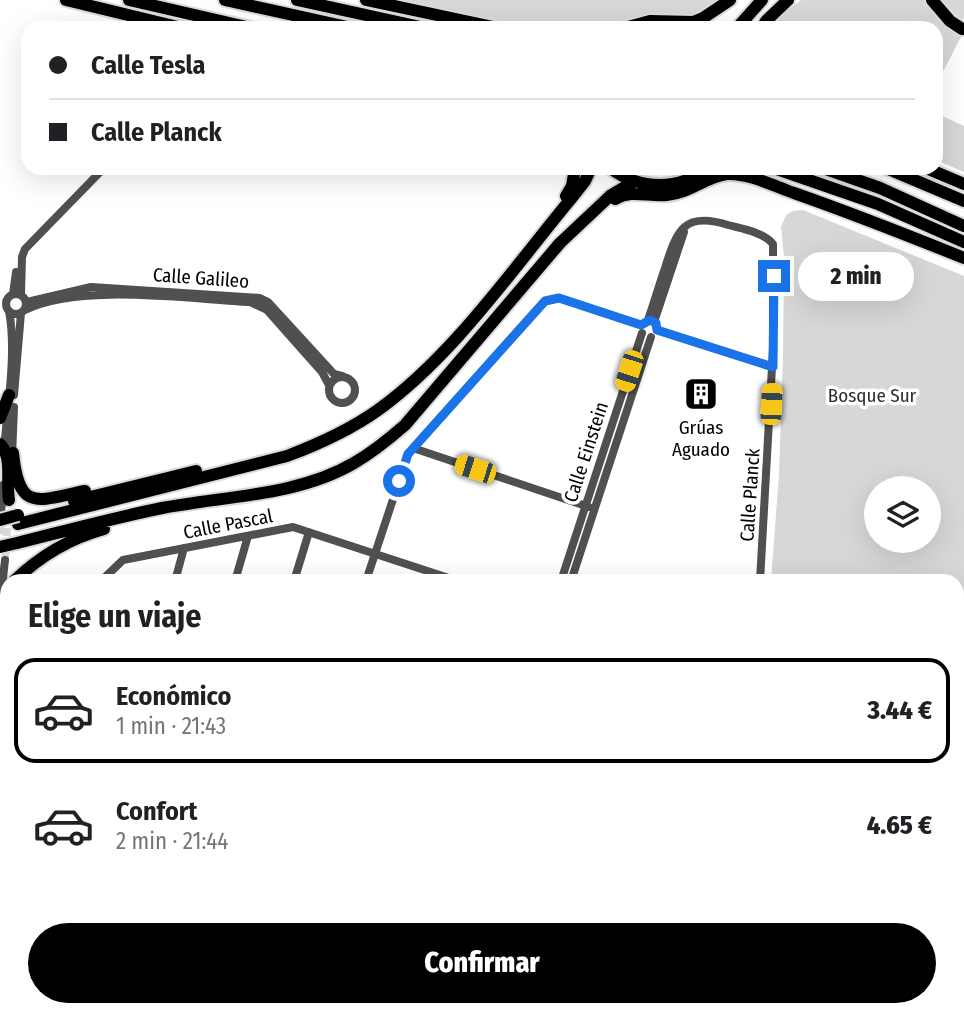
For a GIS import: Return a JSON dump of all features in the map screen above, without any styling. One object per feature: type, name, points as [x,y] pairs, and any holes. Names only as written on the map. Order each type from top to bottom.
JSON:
[{"type":"highway","points":[[66,0],[153,21]]},
{"type":"highway","points":[[129,0],[220,21]]},
{"type":"highway","points":[[225,0],[320,21]]},
{"type":"highway","points":[[298,0],[393,21]]},
{"type":"highway","points":[[366,0],[465,21]]},
{"type":"highway","points":[[696,21],[731,0]]},
{"type":"highway","points":[[708,21],[731,0]]},
{"type":"highway","points":[[743,21],[762,0]]},
{"type":"highway","points":[[766,21],[788,0]]},
{"type":"highway","points":[[932,0],[950,21],[963,30]]},
{"type":"highway","points":[[943,170],[964,182]]},
{"type":"highway","points":[[943,174],[964,182]]},
{"type":"highway","points":[[551,223],[572,186],[574,175]]},
{"type":"highway","points":[[7,510],[298,452],[320,444],[378,410],[452,343],[588,175]]},
{"type":"highway","points":[[623,175],[635,181],[670,185],[698,175]]},
{"type":"highway","points":[[586,220],[615,199],[627,194],[677,193],[693,189],[720,175]]},
{"type":"highway","points":[[738,175],[771,184]]},
{"type":"highway","points":[[746,175],[887,226],[964,258]]},
{"type":"highway","points":[[794,175],[878,204],[964,242]]},
{"type":"highway","points":[[815,175],[910,202]]},
{"type":"highway","points":[[843,175],[880,188],[964,226]]},
{"type":"highway","points":[[903,175],[964,201]]},
{"type":"highway","points":[[0,547],[163,508],[282,489],[323,478],[352,464],[382,445],[405,425],[560,243],[610,196],[635,181]]},
{"type":"highway","points":[[7,510],[144,484],[315,440],[416,378]]},
{"type":"highway","points":[[0,418],[9,395]]},
{"type":"highway","points":[[6,448],[19,486],[29,497],[38,499],[144,484]]},
{"type":"highway","points":[[0,528],[7,510],[6,448]]},
{"type":"highway","points":[[23,574],[42,558],[84,535],[148,517],[163,508]]},
{"type":"street","points":[[6,448],[24,308],[17,294],[17,257],[23,246],[91,175]]},
{"type":"street","points":[[17,294],[25,249],[97,175]]},
{"type":"street","name":"Calle Einstein","points":[[564,574],[590,507],[682,234],[690,223],[711,220],[763,236],[773,244]]},
{"type":"street","name":"Calle Planck","points":[[760,574],[773,367],[773,244]]},
{"type":"street","name":"Calle Galileo","points":[[24,308],[91,287],[260,298],[268,302],[334,374],[342,376]]},
{"type":"street","points":[[6,448],[11,330],[6,300],[17,294]]},
{"type":"street","name":"Calle Galileo","points":[[24,308],[93,294],[250,302],[267,310],[322,372],[329,385]]},
{"type":"street","points":[[368,574],[405,461],[412,448],[545,301],[553,298],[773,367]]},
{"type":"street","points":[[9,311],[24,308]]},
{"type":"street","points":[[342,376],[354,383],[355,390],[351,400],[343,403],[335,401],[329,395],[329,385],[333,379],[342,376]]},
{"type":"street","points":[[412,448],[590,507]]},
{"type":"street","name":"Calle Einstein","points":[[573,574],[590,507]]},
{"type":"street","name":"Calle Pascal","points":[[108,574],[123,560],[293,527],[436,574]]},
{"type":"street","points":[[296,574],[309,532]]},
{"type":"street","points":[[237,574],[248,536]]},
{"type":"street","points":[[177,574],[184,548]]},
{"type":"street","points":[[3,574],[5,561]]},
{"type":"green space","points":[[387,0],[722,0],[706,11],[688,17],[628,21],[492,21]]},
{"type":"green space","points":[[801,0],[964,0],[964,18],[957,32],[961,37],[943,72],[943,21],[776,21]]},
{"type":"green space","points":[[943,116],[964,126],[964,172],[943,163]]},
{"type":"green space","name":"Bosque Sur","points":[[803,210],[964,276],[964,574],[772,574],[779,474],[783,356],[784,257],[781,227],[786,215]]},
{"type":"tunnel","points":[[5,560],[8,515]]},
{"type":"tunnel","points":[[0,534],[1,517]]},
{"type":"place","name":"Grúas Aguado","points":[[701,394]]},
{"type":"route","points":[[399,481],[408,454],[545,301],[559,298],[641,325],[650,320],[656,323],[657,330],[773,367],[774,276]]}]
